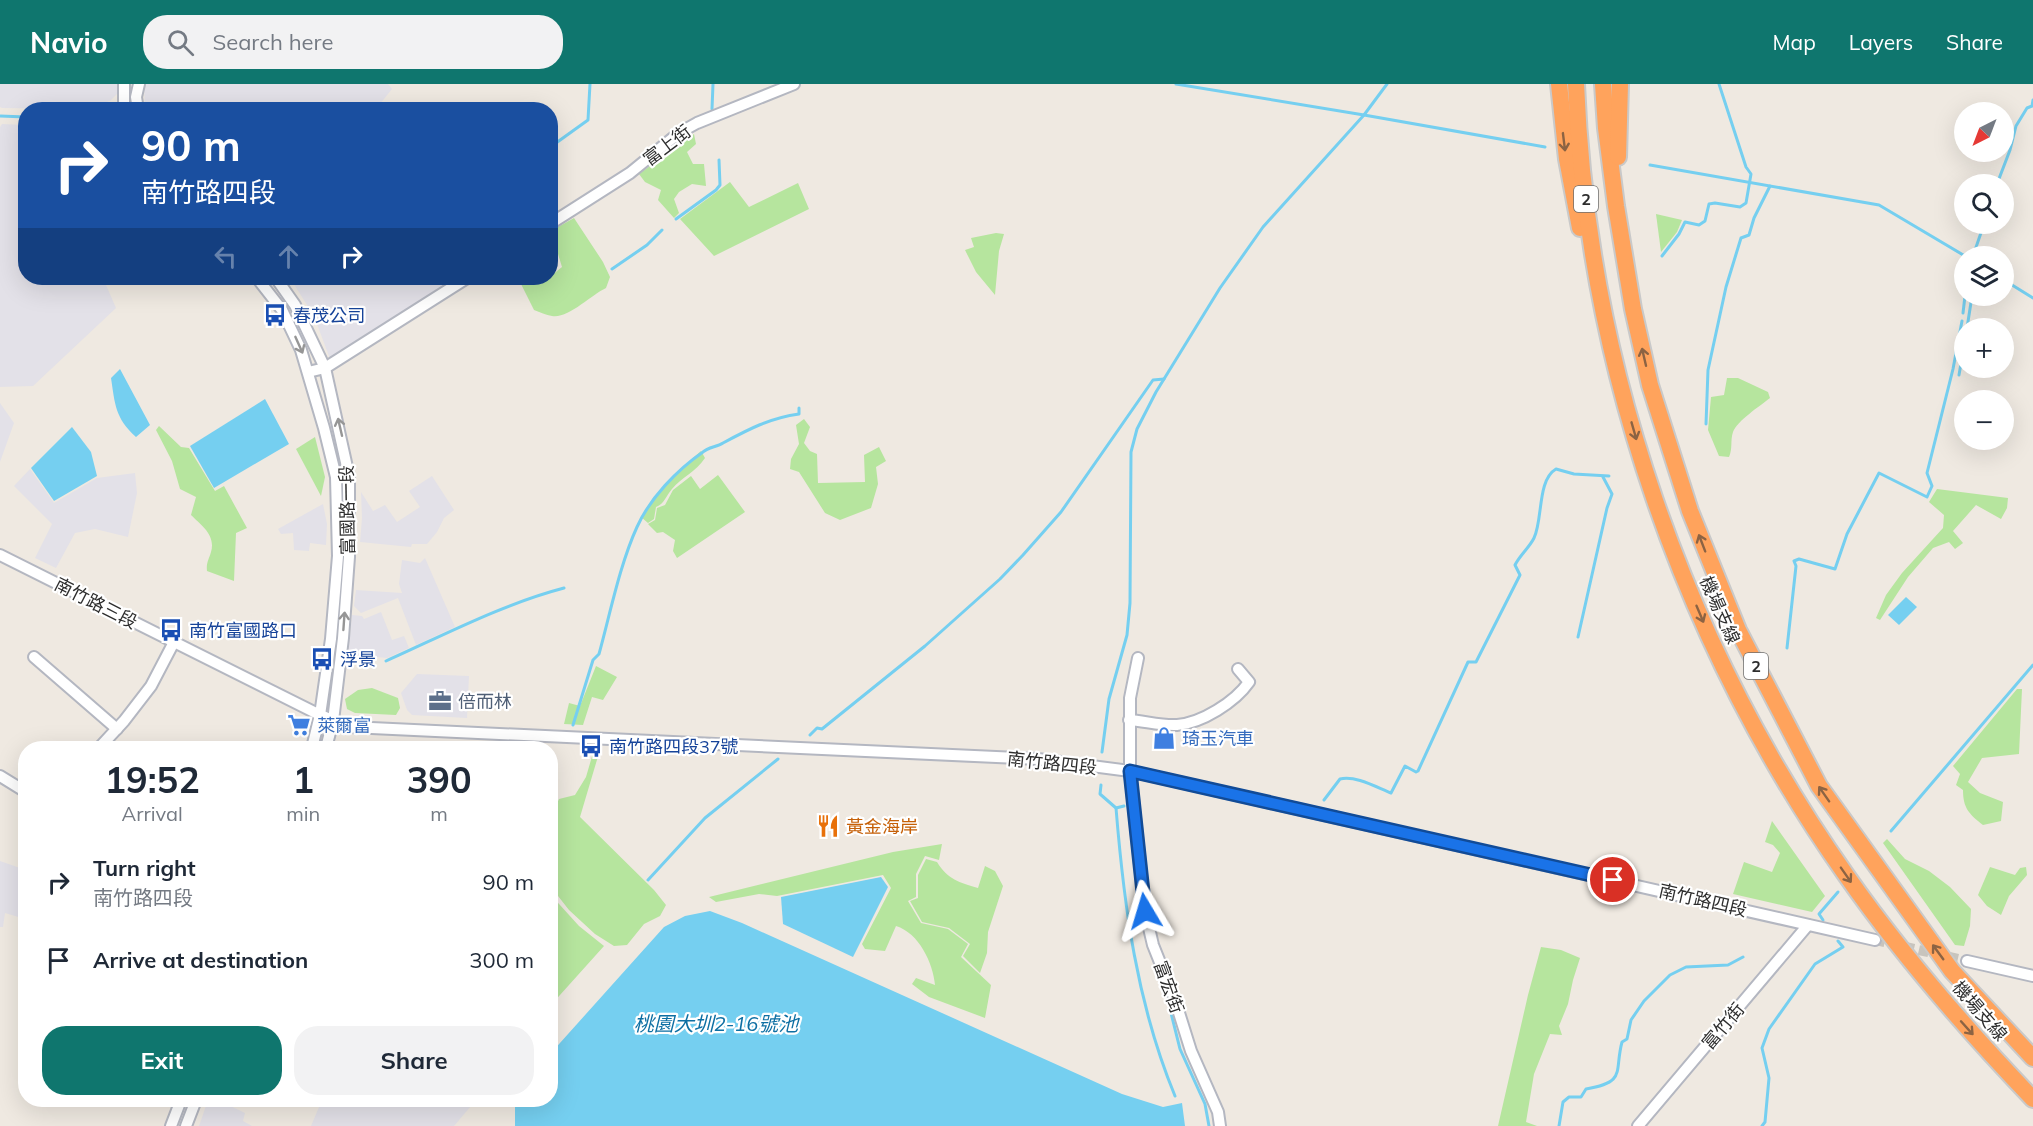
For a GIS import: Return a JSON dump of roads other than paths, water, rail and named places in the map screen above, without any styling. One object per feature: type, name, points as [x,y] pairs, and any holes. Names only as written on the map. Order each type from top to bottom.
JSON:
[{"type":"highway","points":[[1559,84],[1566,159],[1576,211],[1604,313]]},
{"type":"highway","name":"機場支線","points":[[1576,84],[1578,130],[1588,215],[1604,313],[1644,467],[1663,523],[1713,643],[1774,763],[1847,876],[1962,1023],[2033,1099]]},
{"type":"highway","name":"機場支線","points":[[1603,84],[1616,206],[1633,309],[1650,385],[1690,511],[1738,630],[1819,786],[1952,971],[2033,1058]]},
{"type":"highway","points":[[1616,206],[1620,84]]},
{"type":"street","points":[[124,84],[124,102]]},
{"type":"street","points":[[137,102],[139,84]]},
{"type":"street","name":"富上街","points":[[558,219],[630,173],[679,133],[697,123],[794,84]]},
{"type":"street","name":"富國路一段","points":[[262,285],[282,310],[301,350],[336,477],[338,556],[331,639],[320,715],[314,741]]},
{"type":"street","name":"富國路一段","points":[[281,285],[295,305],[326,368],[350,476],[348,569],[333,720],[328,741]]},
{"type":"street","points":[[308,372],[326,368],[456,285]]},
{"type":"street","name":"南竹路三段","points":[[0,555],[320,715]]},
{"type":"street","points":[[106,741],[151,686],[174,642]]},
{"type":"street","points":[[34,657],[117,729]]},
{"type":"street","name":"富宏街","points":[[1138,658],[1130,698],[1130,771],[1145,911],[1153,945],[1175,1000],[1191,1051],[1218,1112],[1220,1126]]},
{"type":"street","points":[[1129,720],[1177,725],[1217,711],[1240,695],[1249,682],[1238,669]]},
{"type":"street","name":"南竹路四段","points":[[320,715],[350,727],[1038,759],[1130,771],[1875,940]]},
{"type":"street","points":[[0,776],[18,787]]},
{"type":"street","name":"富竹街","points":[[1638,1126],[1808,925]]},
{"type":"street","points":[[1967,961],[2033,976]]},
{"type":"street","points":[[171,1126],[178,1107]]},
{"type":"street","points":[[186,1126],[193,1107]]},
{"type":"water","points":[[120,369],[150,425],[136,437],[120,417],[115,403],[111,378]]},
{"type":"water","points":[[265,399],[289,444],[214,488],[190,446]]},
{"type":"water","points":[[72,427],[91,452],[97,476],[54,501],[31,468]]},
{"type":"water","points":[[1906,597],[1917,607],[1899,625],[1888,615]]},
{"type":"water","points":[[881,877],[888,887],[853,957],[783,924],[781,897]]},
{"type":"water","name":"桃園大圳2-16號池","points":[[710,911],[742,923],[1122,1094],[1163,1107],[1182,1103],[1185,1126],[515,1126],[515,1107],[558,1107],[558,1045],[664,927],[685,916]]},
{"type":"waterway","points":[[558,142],[588,120],[590,84]]},
{"type":"waterway","points":[[712,109],[713,84]]},
{"type":"waterway","points":[[1176,84],[1364,115],[1387,84]]},
{"type":"waterway","points":[[1662,256],[1685,222],[1699,225],[1705,221],[1709,204],[1740,207],[1746,203],[1751,174],[1746,167],[1719,84]]},
{"type":"waterway","points":[[2001,174],[2016,126],[2027,108],[2032,106],[2033,100]]},
{"type":"waterway","points":[[1102,752],[1109,699],[1127,635],[1130,603],[1131,452],[1137,429],[1156,392],[1220,288],[1263,227],[1364,115],[1545,147]]},
{"type":"waterway","points":[[0,116],[18,117]]},
{"type":"waterway","points":[[676,219],[720,185],[719,160]]},
{"type":"waterway","points":[[1650,165],[1879,205],[1954,249]]},
{"type":"waterway","points":[[1706,424],[1708,370],[1726,287],[1741,238],[1749,235],[1754,218],[1770,186]]},
{"type":"waterway","points":[[612,269],[647,245],[662,230]]},
{"type":"waterway","points":[[1976,246],[1981,234]]},
{"type":"waterway","points":[[2014,286],[2033,298]]},
{"type":"waterway","points":[[1963,313],[1964,306]]},
{"type":"waterway","points":[[1969,318],[1970,306]]},
{"type":"waterway","points":[[1787,648],[1796,566],[1794,561],[1799,559],[1835,569],[1847,534],[1879,473],[1927,497],[1932,486],[1927,473],[1954,364]]},
{"type":"waterway","points":[[810,735],[817,728],[822,729],[925,646],[1000,579],[1061,512],[1153,380],[1164,379]]},
{"type":"waterway","points":[[573,725],[593,660],[599,654],[625,557],[637,527],[649,506],[674,476],[705,450],[760,425],[799,414],[799,408]]},
{"type":"waterway","points":[[1324,800],[1340,779],[1359,780],[1391,793],[1405,766],[1418,771],[1468,662],[1476,662],[1520,575],[1515,565],[1534,538],[1543,491],[1550,474],[1556,469],[1574,474],[1609,476]]},
{"type":"waterway","points":[[1578,637],[1612,494],[1603,477]]},
{"type":"waterway","points":[[386,661],[496,611],[564,588]]},
{"type":"waterway","points":[[1891,831],[2033,665]]},
{"type":"waterway","points":[[648,880],[705,818],[778,759]]},
{"type":"waterway","points":[[1101,785],[1100,794],[1116,808],[1123,882],[1134,955],[1151,1026],[1175,1096]]},
{"type":"waterway","points":[[1116,808],[1124,806]]},
{"type":"waterway","points":[[1823,920],[1819,914],[1838,892]]},
{"type":"waterway","points":[[1762,1126],[1765,1122],[1769,1078],[1762,1048],[1769,1029],[1815,964],[1843,947],[1838,941]]},
{"type":"waterway","points":[[1559,1126],[1563,1102],[1569,1097],[1581,1097],[1586,1089],[1608,1083],[1613,1079],[1618,1068],[1622,1042],[1627,1039],[1631,1020],[1644,1001],[1670,975],[1686,967],[1728,965],[1743,957]]},
{"type":"waterway","points":[[1170,1009],[1180,1049],[1205,1104],[1209,1126]]},
{"type":"tunnel","points":[[1875,940],[1967,961]]},
{"type":"place","name":"春茂公司","points":[[275,315]]},
{"type":"place","name":"南竹富國路口","points":[[171,630]]},
{"type":"place","name":"浮景","points":[[322,659]]},
{"type":"place","name":"倍而林","points":[[440,701]]},
{"type":"place","name":"萊爾富","points":[[299,725]]},
{"type":"place","name":"琦玉汽車","points":[[1164,738]]},
{"type":"place","name":"南竹路四段37號","points":[[591,746]]},
{"type":"place","name":"黃金海岸","points":[[828,826]]}]
